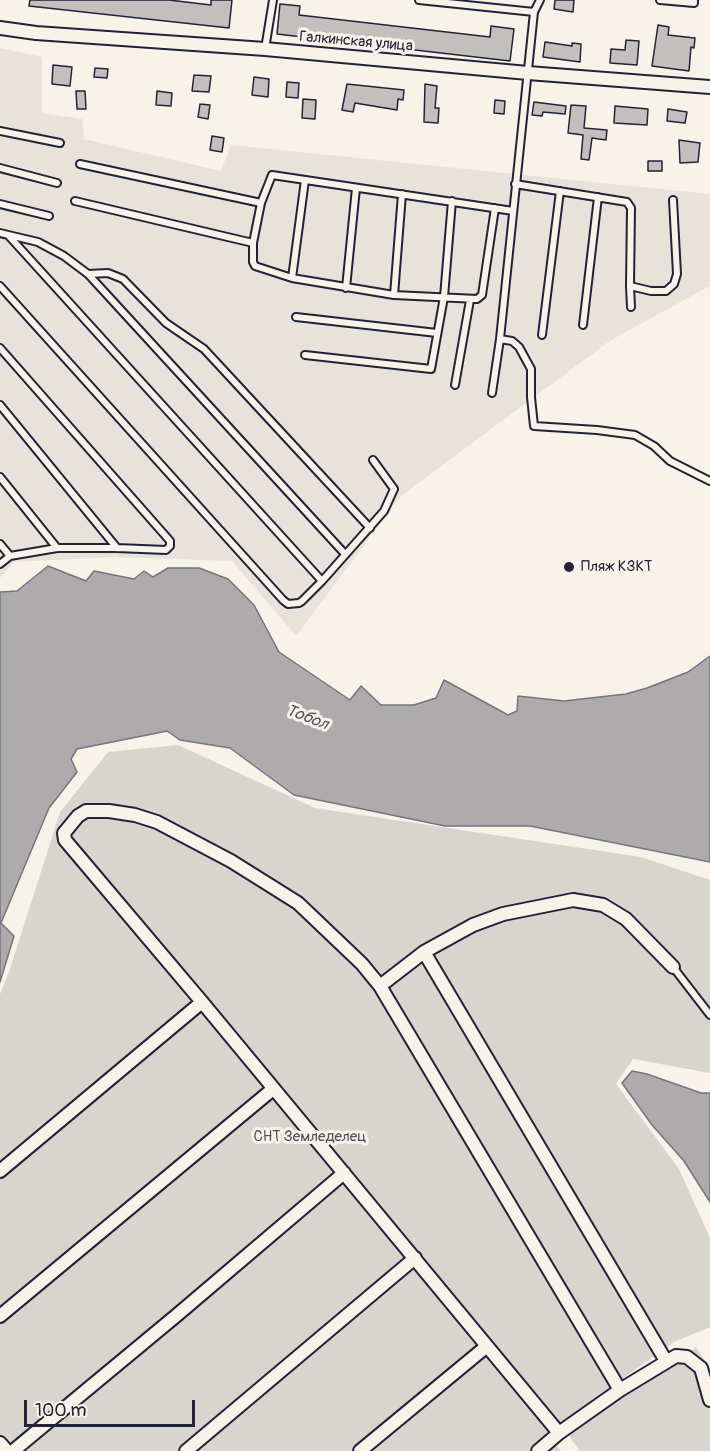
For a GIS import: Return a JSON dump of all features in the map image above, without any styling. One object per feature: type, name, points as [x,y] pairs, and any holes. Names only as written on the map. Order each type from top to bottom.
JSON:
[{"type":"street","name":"Галкинская улица","points":[[0,28],[46,34],[266,49],[710,87]]},
{"type":"street","points":[[559,1433],[65,840],[64,832],[78,816],[86,811],[98,810],[135,815],[157,822],[231,861],[298,903],[362,964],[380,986],[621,1390]]},
{"type":"street","points":[[380,986],[424,952],[473,925],[502,914],[573,900],[603,905],[626,919],[673,967]]},
{"type":"street","points":[[424,952],[666,1361]]},
{"type":"street","points":[[0,1171],[202,1002]]},
{"type":"street","points":[[0,1316],[273,1089]]},
{"type":"street","points":[[13,1451],[344,1173]]},
{"type":"street","points":[[186,1451],[415,1258]]},
{"type":"street","points":[[360,1451],[487,1346]]},
{"type":"street","points":[[538,1451],[559,1433],[621,1390],[676,1356],[687,1357],[697,1363],[705,1376],[710,1400]]},
{"type":"street","points":[[0,1443],[7,1451]]},
{"type":"lane","points":[[266,49],[273,0]]},
{"type":"lane","points":[[419,0],[534,12]]},
{"type":"lane","points":[[492,393],[500,339],[534,12],[540,0]]},
{"type":"lane","points":[[660,0],[694,3],[694,0]]},
{"type":"lane","points":[[0,131],[60,143]]},
{"type":"lane","points":[[80,164],[261,203]]},
{"type":"lane","points":[[0,168],[57,183]]},
{"type":"lane","points":[[495,208],[482,295],[477,299],[394,295],[346,288],[292,278],[255,266],[253,262],[253,243],[261,203],[272,175],[452,201],[495,208],[513,211]]},
{"type":"lane","points":[[292,278],[305,180]]},
{"type":"lane","points":[[515,184],[627,202],[631,208],[631,307]]},
{"type":"lane","points":[[346,288],[356,188]]},
{"type":"lane","points":[[542,335],[560,191]]},
{"type":"lane","points":[[394,295],[402,194]]},
{"type":"lane","points":[[583,325],[598,197]]},
{"type":"lane","points":[[630,286],[651,291],[666,291],[674,284],[677,274],[673,200]]},
{"type":"lane","points":[[75,201],[253,243]]},
{"type":"lane","points":[[304,355],[431,369],[444,297],[452,201]]},
{"type":"lane","points":[[0,204],[49,216]]},
{"type":"lane","points":[[0,233],[38,242],[88,274],[345,554]]},
{"type":"lane","points":[[8,235],[322,581]]},
{"type":"lane","points":[[88,274],[108,273],[123,279],[166,324],[204,349],[370,528]]},
{"type":"lane","points":[[0,286],[288,604],[299,603],[322,581],[384,511],[394,489],[373,460]]},
{"type":"lane","points":[[455,385],[470,300]]},
{"type":"lane","points":[[296,317],[437,333]]},
{"type":"lane","points":[[500,339],[512,341],[519,347],[531,369],[534,426],[635,435],[654,446],[670,461],[710,481]]},
{"type":"lane","points":[[0,348],[170,541],[170,546],[166,550],[57,548],[10,556],[0,564]]},
{"type":"lane","points":[[0,405],[117,548]]},
{"type":"lane","points":[[0,477],[57,548]]},
{"type":"lane","points":[[0,544],[10,556]]},
{"type":"lane","points":[[673,967],[710,1015]]},
{"type":"shaded area","points":[[0,48],[42,57],[42,113],[82,119],[84,139],[221,171],[231,145],[710,194],[710,286],[611,340],[401,496],[296,636],[232,561],[116,557],[14,562],[0,578]]},
{"type":"green space","name":"СНТ Земледелец","points":[[178,745],[315,808],[641,857],[710,880],[710,1073],[633,1059],[616,1084],[679,1169],[710,1238],[710,1327],[674,1342],[546,1433],[561,1451],[0,1451],[0,994],[60,812],[108,752]]},
{"type":"green space","points":[[696,1347],[710,1368],[710,1451],[580,1451],[569,1434]]},
{"type":"water","name":"Тобол","points":[[48,566],[86,581],[94,571],[134,579],[144,571],[153,577],[168,568],[199,568],[228,579],[254,605],[279,652],[350,700],[361,686],[381,705],[414,705],[436,698],[444,680],[508,715],[517,711],[518,696],[564,701],[626,694],[688,672],[710,656],[710,862],[530,826],[445,826],[294,795],[230,748],[180,740],[167,731],[77,749],[71,759],[77,772],[49,808],[1,923],[14,936],[0,982],[0,592],[17,591]]},
{"type":"water","points":[[632,1071],[701,1093],[710,1093],[710,1202],[684,1161],[652,1125],[622,1083]]},
{"type":"building","points":[[30,0],[169,0],[211,5],[211,0],[232,0],[229,28],[29,6]]},
{"type":"building","points":[[555,0],[574,0],[573,12],[554,9]]},
{"type":"building","points":[[280,4],[300,6],[299,15],[490,37],[491,26],[514,29],[510,61],[277,34]]},
{"type":"building","points":[[658,25],[669,27],[668,35],[695,38],[694,48],[691,47],[689,71],[652,66]]},
{"type":"building","points":[[626,40],[639,41],[637,65],[610,63],[611,49],[625,50]]},
{"type":"building","points":[[545,42],[572,46],[572,43],[581,44],[580,62],[543,57]]},
{"type":"building","points":[[53,65],[72,67],[70,86],[52,84]]},
{"type":"building","points":[[95,68],[108,69],[107,78],[94,77]]},
{"type":"building","points":[[194,75],[211,76],[209,92],[192,91]]},
{"type":"building","points":[[254,77],[269,79],[268,97],[252,95]]},
{"type":"building","points":[[287,82],[299,83],[298,98],[286,97]]},
{"type":"building","points":[[347,84],[404,90],[403,100],[398,99],[397,110],[355,103],[353,112],[342,110]]},
{"type":"building","points":[[425,84],[437,86],[435,108],[439,108],[438,123],[424,122]]},
{"type":"building","points":[[76,91],[85,91],[86,109],[77,109]]},
{"type":"building","points":[[157,91],[172,93],[171,106],[156,105]]},
{"type":"building","points":[[303,99],[316,100],[315,119],[302,118]]},
{"type":"building","points":[[495,100],[505,101],[504,114],[494,113]]},
{"type":"building","points":[[534,102],[566,106],[565,114],[543,112],[542,116],[532,115]]},
{"type":"building","points":[[200,104],[210,105],[208,119],[198,117]]},
{"type":"building","points":[[571,105],[586,106],[584,128],[607,130],[606,140],[592,138],[589,160],[581,159],[583,135],[568,133]]},
{"type":"building","points":[[615,106],[648,109],[647,125],[614,123]]},
{"type":"building","points":[[668,109],[687,112],[685,123],[667,121]]},
{"type":"building","points":[[212,136],[224,138],[222,152],[210,150]]},
{"type":"building","points":[[679,140],[700,143],[698,162],[680,163]]},
{"type":"building","points":[[648,161],[662,161],[662,171],[648,171]]},
{"type":"place","name":"Пляж КЗКТ","points":[[569,567]]}]
